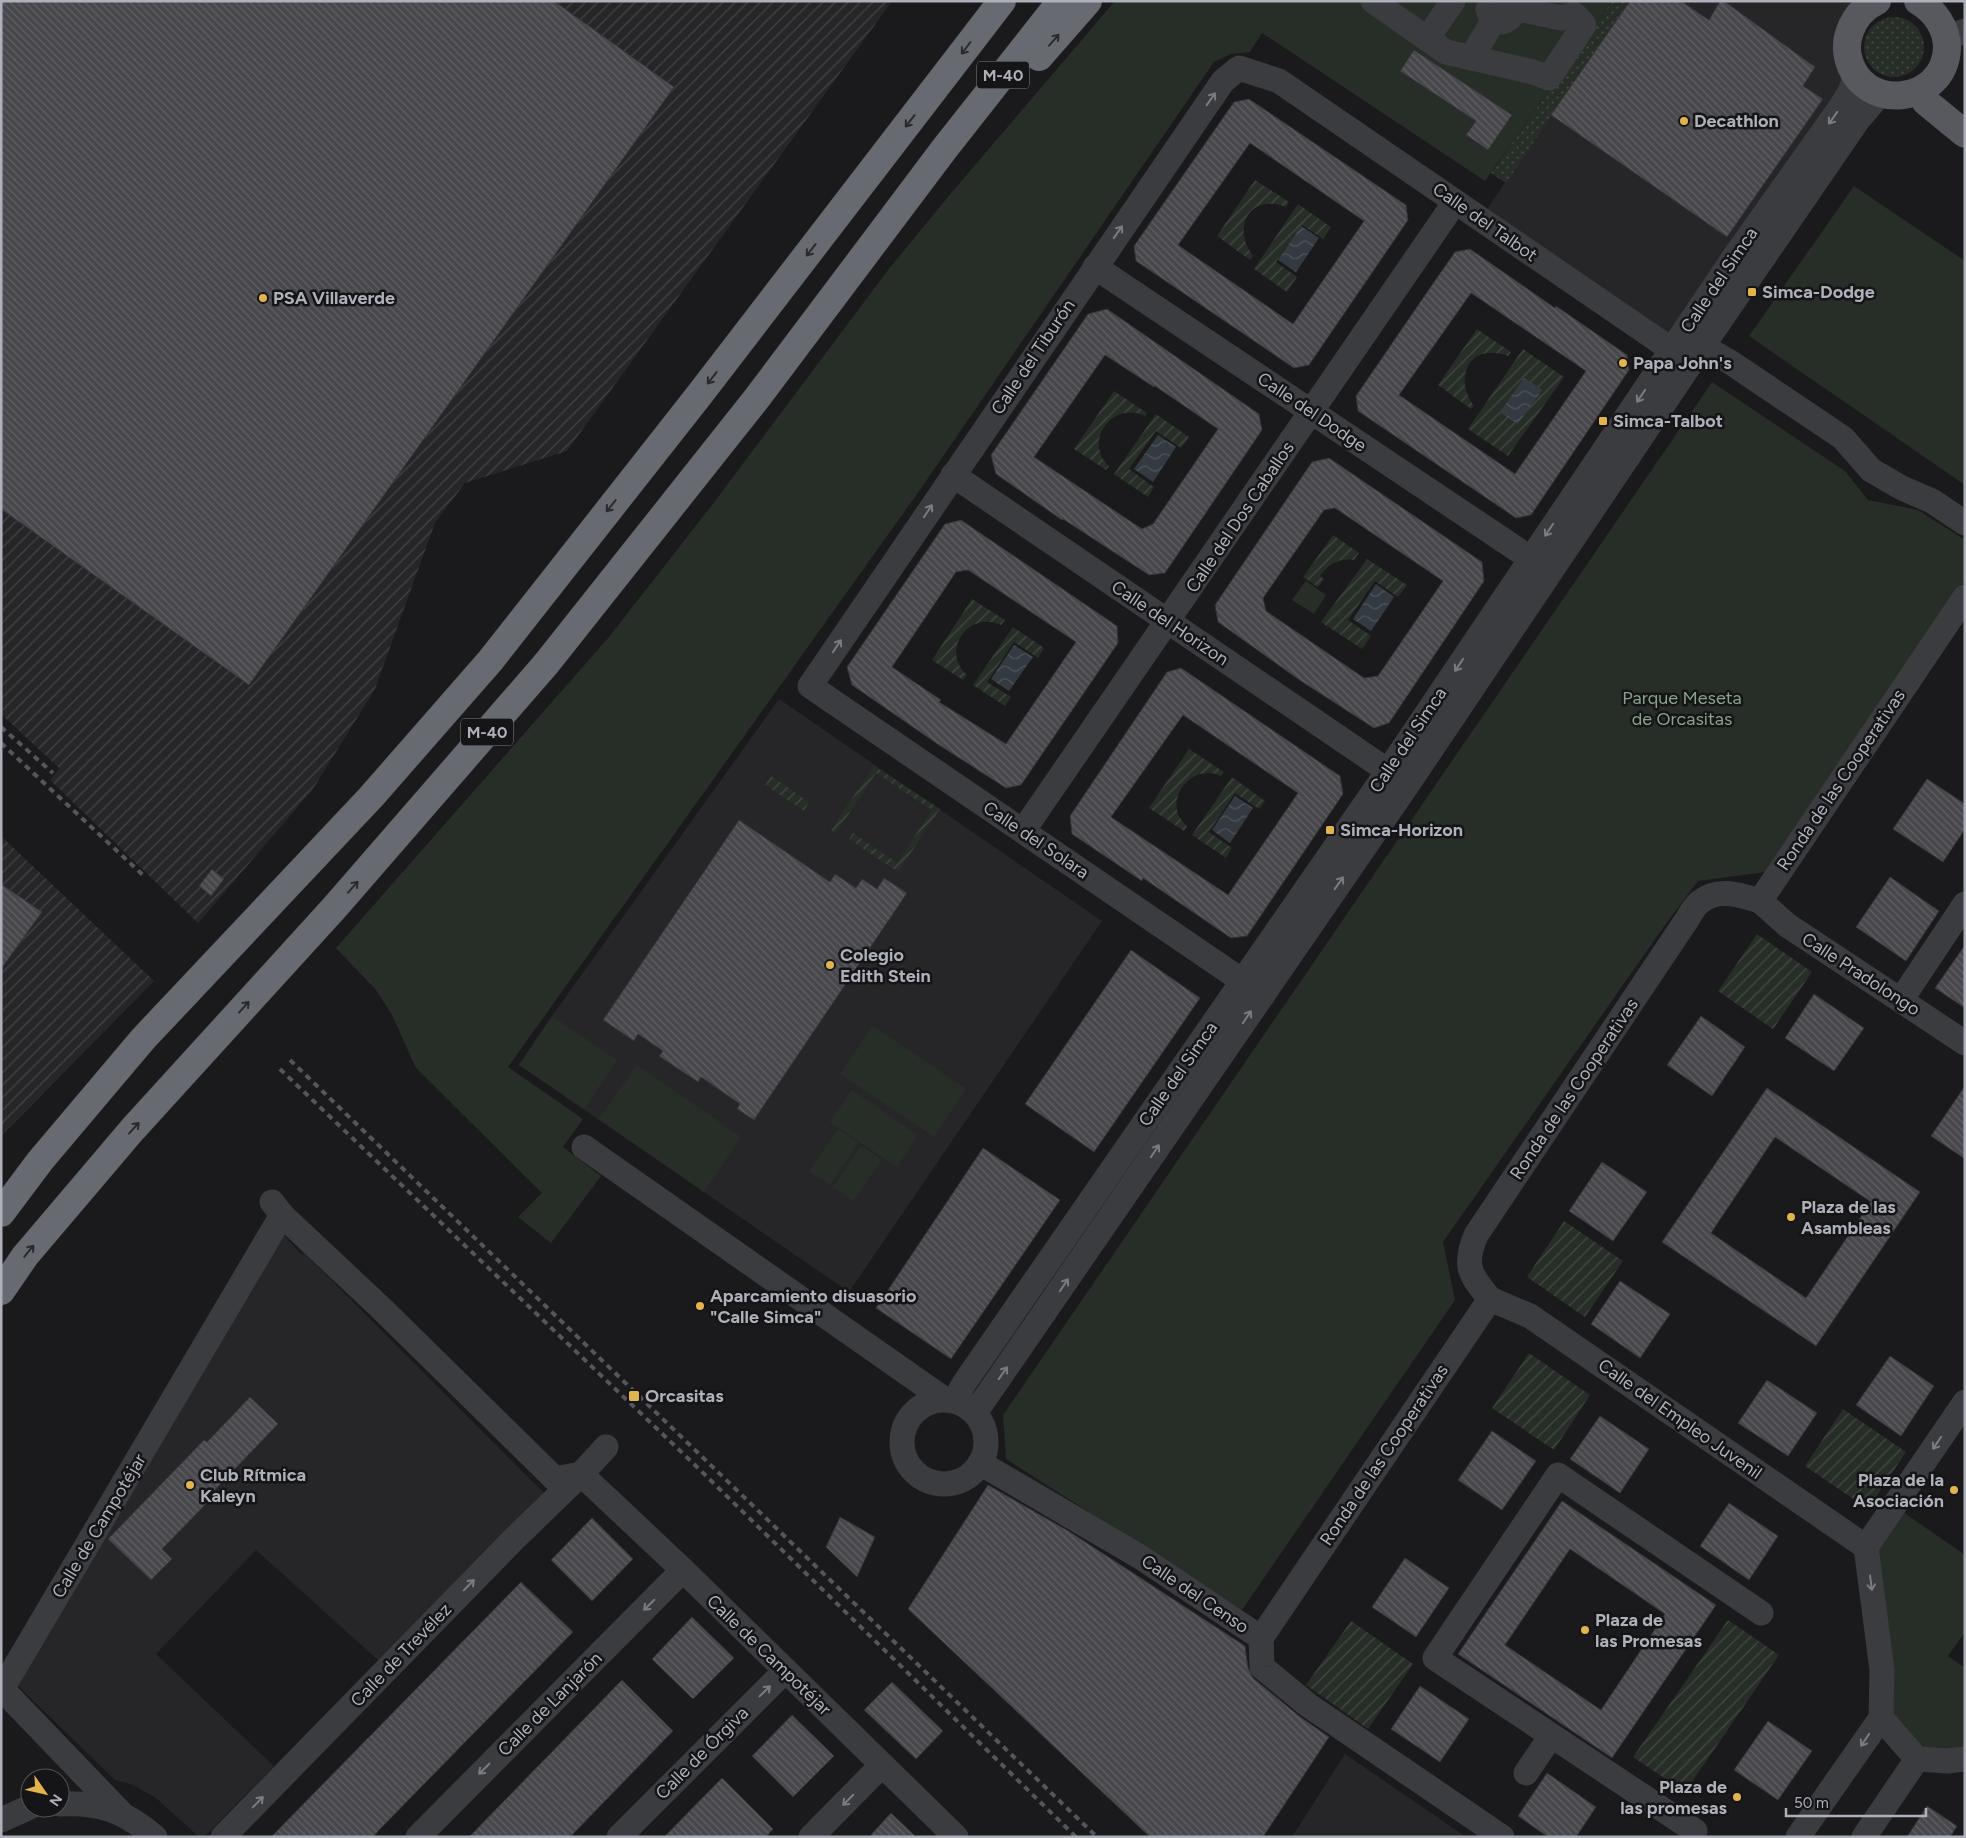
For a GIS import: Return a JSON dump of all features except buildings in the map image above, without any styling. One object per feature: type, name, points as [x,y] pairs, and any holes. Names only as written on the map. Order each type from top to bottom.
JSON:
[{"type":"highway","name":"M-40","points":[[1,1291],[25,1256],[132,1130],[335,907],[546,664],[756,398],[945,148],[1061,1]]},
{"type":"highway","points":[[945,148],[1011,90],[1088,1]]},
{"type":"highway","name":"M-40","points":[[1,1213],[40,1161],[143,1039],[371,796],[490,661],[700,394],[998,6]]},
{"type":"main road","points":[[1872,2],[1855,19],[1848,36],[1847,50],[1850,65],[1856,76],[1868,87],[1880,94],[1900,96],[1919,91],[1930,84],[1939,73],[1945,61],[1947,47],[1955,32],[1918,1]]},
{"type":"main road","points":[[1919,91],[1926,102],[1965,134]]},
{"type":"street","points":[[1427,39],[1453,1]]},
{"type":"street","points":[[1387,5],[1427,39],[1446,52],[1471,58],[1533,72],[1549,78],[1584,25],[1569,8],[1561,18],[1498,6],[1471,58]]},
{"type":"street","name":"Calle del Tiburón","points":[[810,686],[1223,81],[1239,68],[1279,80]]},
{"type":"street","name":"Calle del Simca","points":[[975,1413],[1408,784],[1687,349],[1737,253],[1840,108],[1850,92],[1856,76]]},
{"type":"street","name":"Calle del Talbot","points":[[1279,80],[1455,202],[1687,349],[1730,362],[1843,438],[1871,470],[1902,488],[1932,501],[1965,523]]},
{"type":"street","name":"Calle del Simca","points":[[949,1400],[965,1382],[1388,771],[1530,558],[1858,120],[1880,94]]},
{"type":"street","name":"Calle del Dos Caballos","points":[[1023,831],[1455,202]]},
{"type":"street","name":"Calle del Dodge","points":[[1095,267],[1530,558]]},
{"type":"street","name":"Calle del Horizon","points":[[953,475],[1388,771]]},
{"type":"street","name":"Ronda de las Cooperativas","points":[[1261,1638],[1490,1299],[1474,1280],[1470,1267],[1469,1252],[1476,1235],[1680,930],[1699,902],[1717,893],[1733,893],[1760,900],[1965,597]]},
{"type":"street","name":"Calle del Solara","points":[[810,686],[1263,994]]},
{"type":"street","name":"Calle Pradolongo","points":[[1760,900],[1787,925],[1965,1044]]},
{"type":"street","points":[[1901,1000],[1965,904]]},
{"type":"street","points":[[584,1148],[949,1400],[966,1405],[975,1413],[984,1429],[986,1446],[980,1464],[970,1475],[957,1482],[942,1484],[927,1481],[915,1473],[905,1459],[901,1442],[905,1425],[911,1414],[926,1404],[949,1400]]},
{"type":"street","name":"Calle de Campotéjar","points":[[121,1813],[2,1689],[277,1208],[555,1479],[581,1474],[683,1570],[956,1837]]},
{"type":"street","name":"Calle del Empleo Juvenil","points":[[1490,1299],[1530,1316],[1866,1547]]},
{"type":"street","points":[[1798,1837],[1880,1718],[1882,1670],[1866,1547],[1965,1402]]},
{"type":"street","points":[[581,1474],[606,1447]]},
{"type":"street","name":"Calle del Censo","points":[[980,1464],[1142,1558],[1261,1638],[1262,1667],[1302,1700],[1502,1837]]},
{"type":"street","name":"Calle de Trevélez","points":[[224,1837],[514,1539],[581,1474]]},
{"type":"street","points":[[1695,1831],[1435,1658],[1558,1475],[1761,1613]]},
{"type":"street","name":"Calle de Lanjarón","points":[[418,1837],[683,1570]]},
{"type":"street","name":"Calle de Órgiva","points":[[620,1837],[785,1671]]},
{"type":"street","points":[[1880,1718],[1917,1759],[1947,1761],[1965,1759]]},
{"type":"street","points":[[1526,1773],[1551,1736]]},
{"type":"street","points":[[1864,1837],[1917,1759]]},
{"type":"street","points":[[811,1837],[882,1765]]},
{"type":"street","points":[[70,1803],[100,1805],[121,1813],[155,1837]]},
{"type":"street","points":[[1,1820],[20,1811]]},
{"type":"shaded area","name":"PSA Villaverde","points":[[1,1],[892,1],[567,451],[465,483],[435,523],[375,689],[313,789],[198,923],[50,780],[59,768],[1,714]]},
{"type":"shaded area","points":[[1630,1],[1871,1],[1860,12],[1856,76],[1671,350],[1480,219]]},
{"type":"shaded area","name":"Colegio Edith Stein","points":[[779,699],[1102,921],[849,1292],[519,1065]]},
{"type":"shaded area","points":[[1,836],[154,981],[1,1136]]},
{"type":"shaded area","points":[[282,1233],[302,1255],[304,1253],[544,1493],[379,1661],[256,1550],[156,1654],[274,1766],[204,1837],[199,1837],[156,1798],[133,1785],[115,1780],[16,1684]]},
{"type":"shaded area","points":[[1345,1754],[1466,1837],[1292,1837]]},
{"type":"green space","points":[[1115,1],[1612,1],[1485,181],[1262,33],[1250,52],[1231,54],[1214,62],[922,487],[508,1067],[583,1119],[563,1147],[601,1176],[551,1243],[518,1217],[542,1193],[416,1068],[392,1015],[376,990],[336,948],[609,637],[712,505],[888,270]]},
{"type":"green space","points":[[1612,1],[1630,1],[1506,183],[1491,173]]},
{"type":"green space","points":[[1894,17],[1911,22],[1919,30],[1924,47],[1919,64],[1911,72],[1894,77],[1877,72],[1869,64],[1864,47],[1869,30],[1877,22]]},
{"type":"green space","points":[[1255,180],[1289,202],[1286,207],[1273,204],[1263,205],[1254,209],[1248,215],[1244,224],[1244,234],[1253,256],[1250,260],[1217,236]]},
{"type":"green space","points":[[1854,186],[1965,261],[1965,485],[1749,336]]},
{"type":"green space","points":[[1298,204],[1331,227],[1323,239],[1302,225],[1276,262],[1297,277],[1287,292],[1254,269]]},
{"type":"green space","points":[[1477,329],[1511,352],[1508,356],[1495,353],[1484,354],[1475,358],[1469,364],[1465,373],[1465,384],[1474,406],[1471,409],[1438,385]]},
{"type":"green space","points":[[1523,349],[1564,377],[1508,456],[1468,429]]},
{"type":"green space","name":"Parque Meseta de Orcasitas","points":[[1712,382],[1845,471],[1868,500],[1918,510],[1965,540],[1965,580],[1765,872],[1698,881],[1665,925],[1443,1242],[1455,1300],[1242,1610],[1006,1459],[1003,1415]]},
{"type":"green space","points":[[1114,391],[1147,413],[1145,416],[1133,413],[1122,414],[1112,418],[1105,426],[1100,435],[1099,446],[1102,456],[1109,466],[1106,470],[1074,449]]},
{"type":"green space","points":[[1156,414],[1189,437],[1181,448],[1156,431],[1129,469],[1154,487],[1148,497],[1114,474]]},
{"type":"green space","points":[[1333,535],[1359,553],[1354,560],[1339,561],[1327,568],[1320,576],[1324,579],[1318,587],[1303,577]]},
{"type":"green space","points":[[1367,559],[1407,585],[1398,597],[1375,581],[1348,620],[1371,636],[1362,649],[1321,622]]},
{"type":"green space","points":[[1306,581],[1326,595],[1314,614],[1292,600]]},
{"type":"green space","points":[[972,599],[1005,620],[1001,625],[989,622],[978,623],[962,635],[957,644],[956,655],[959,665],[967,675],[963,680],[932,660]]},
{"type":"green space","points":[[1013,627],[1044,648],[1038,658],[1014,642],[987,682],[1011,697],[1005,706],[973,685]]},
{"type":"green space","points":[[1189,749],[1224,772],[1221,776],[1210,773],[1199,774],[1182,787],[1177,807],[1179,817],[1187,826],[1184,831],[1149,808]]},
{"type":"green space","points":[[874,766],[940,809],[898,872],[849,839],[853,833],[897,863],[932,810],[876,773],[836,833],[831,830]]},
{"type":"green space","points":[[771,776],[809,802],[804,811],[765,785]]},
{"type":"green space","points":[[1232,777],[1265,801],[1259,809],[1235,793],[1209,832],[1232,848],[1226,858],[1192,835]]},
{"type":"green space","points":[[1757,934],[1812,972],[1773,1029],[1718,991]]},
{"type":"green space","points":[[552,1016],[617,1060],[584,1109],[519,1065]]},
{"type":"green space","points":[[873,1026],[966,1089],[934,1137],[840,1074]]},
{"type":"green space","points":[[637,1065],[741,1137],[704,1192],[599,1119]]},
{"type":"green space","points":[[852,1090],[918,1135],[897,1167],[830,1122]]},
{"type":"green space","points":[[838,1129],[858,1143],[830,1185],[809,1171]]},
{"type":"green space","points":[[861,1146],[882,1160],[853,1201],[833,1187]]},
{"type":"green space","points":[[1564,1221],[1623,1261],[1585,1317],[1527,1277]]},
{"type":"green space","points":[[1529,1353],[1590,1395],[1554,1450],[1492,1408]]},
{"type":"green space","points":[[1843,1409],[1906,1452],[1868,1509],[1805,1466]]},
{"type":"green space","points":[[1903,1512],[1965,1555],[1965,1632],[1948,1656],[1965,1668],[1965,1755],[1917,1759],[1885,1712],[1875,1552]]},
{"type":"green space","points":[[1728,1620],[1779,1655],[1685,1792],[1633,1757]]},
{"type":"green space","points":[[1351,1621],[1413,1664],[1368,1729],[1306,1685]]},
{"type":"water","points":[[1301,226],[1319,238],[1296,272],[1278,260]]},
{"type":"water","points":[[1524,378],[1542,390],[1518,424],[1500,412]]},
{"type":"water","points":[[1158,435],[1176,447],[1153,482],[1134,469]]},
{"type":"water","points":[[1376,584],[1394,597],[1371,631],[1353,619]]},
{"type":"water","points":[[1014,645],[1033,657],[1009,691],[991,679]]},
{"type":"water","points":[[1235,796],[1253,808],[1230,843],[1212,830]]},
{"type":"railway","points":[[1,727],[53,773]]},
{"type":"railway","points":[[1,743],[144,876]]},
{"type":"railway","points":[[290,1060],[1097,1837]]},
{"type":"railway","points":[[280,1069],[697,1467],[1076,1837]]},
{"type":"place","name":"Decathlon","points":[[1684,121]]},
{"type":"place","name":"Simca-Dodge","points":[[1752,292]]},
{"type":"place","name":"PSA Villaverde","points":[[263,298]]},
{"type":"place","name":"Papa John's","points":[[1623,363]]},
{"type":"place","name":"Simca-Talbot","points":[[1603,421]]},
{"type":"place","name":"Simca-Horizon","points":[[1330,830]]},
{"type":"place","name":"Colegio Edith Stein","points":[[830,965]]},
{"type":"place","name":"Plaza de las Asambleas","points":[[1791,1217]]},
{"type":"place","name":"Aparcamiento disuasorio \"Calle Simca\"","points":[[700,1306]]},
{"type":"place","name":"Orcasitas","points":[[634,1396]]},
{"type":"place","name":"Club Rítmica Kaleyn","points":[[190,1485]]},
{"type":"place","name":"Plaza de la Asociación","points":[[1954,1490]]},
{"type":"place","name":"Plaza de las Promesas","points":[[1585,1630]]},
{"type":"place","name":"Plaza de las promesas","points":[[1737,1797]]}]
